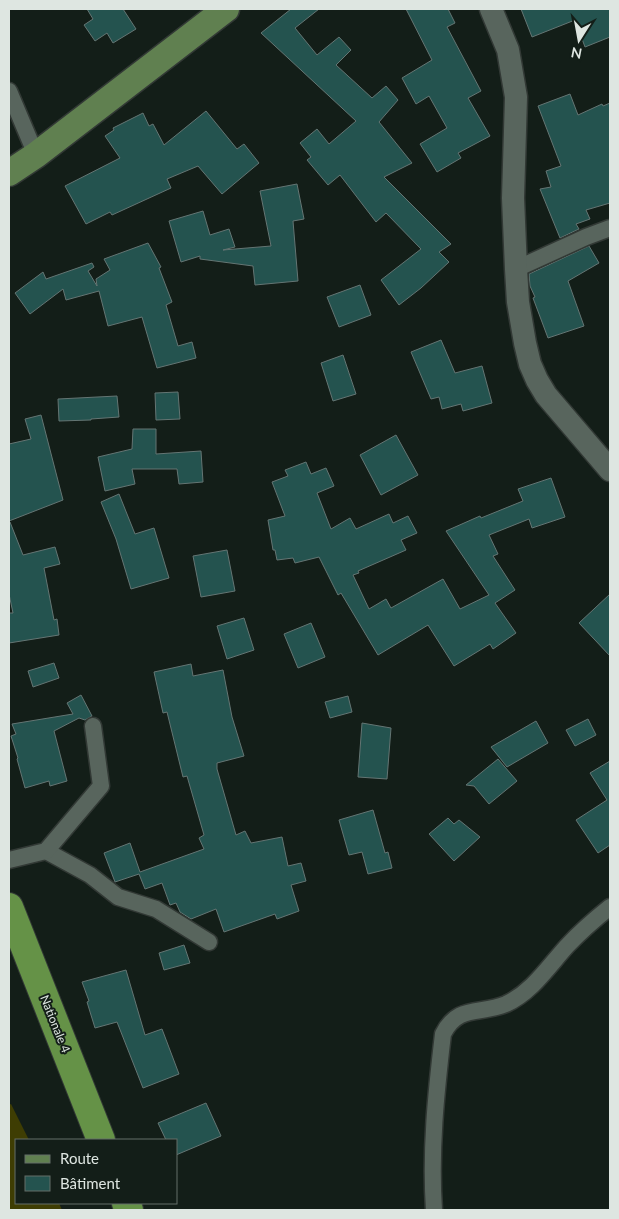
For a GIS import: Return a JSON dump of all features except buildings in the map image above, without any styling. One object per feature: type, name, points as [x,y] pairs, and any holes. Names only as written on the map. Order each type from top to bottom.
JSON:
[{"type":"highway","name":"Nationale 4","points":[[9,907],[102,1139]]},
{"type":"main road","points":[[9,173],[36,155],[226,9]]},
{"type":"street","points":[[491,9],[508,50],[516,97],[513,198],[516,269],[525,343],[537,380],[557,409],[610,470]]},
{"type":"street","points":[[9,91],[36,155]]},
{"type":"street","points":[[516,269],[610,228]]},
{"type":"street","points":[[9,860],[46,851],[101,786],[93,726]]},
{"type":"street","points":[[46,851],[90,875],[118,898],[156,909],[209,942]]},
{"type":"street","points":[[434,1210],[432,1186],[434,1115],[443,1034],[449,1023],[457,1016],[505,1004],[526,991],[587,925],[610,907]]},
{"type":"shaded area","points":[[11,1104],[28,1139],[15,1139],[15,1204],[59,1204],[62,1210],[9,1210],[9,1105]]}]
